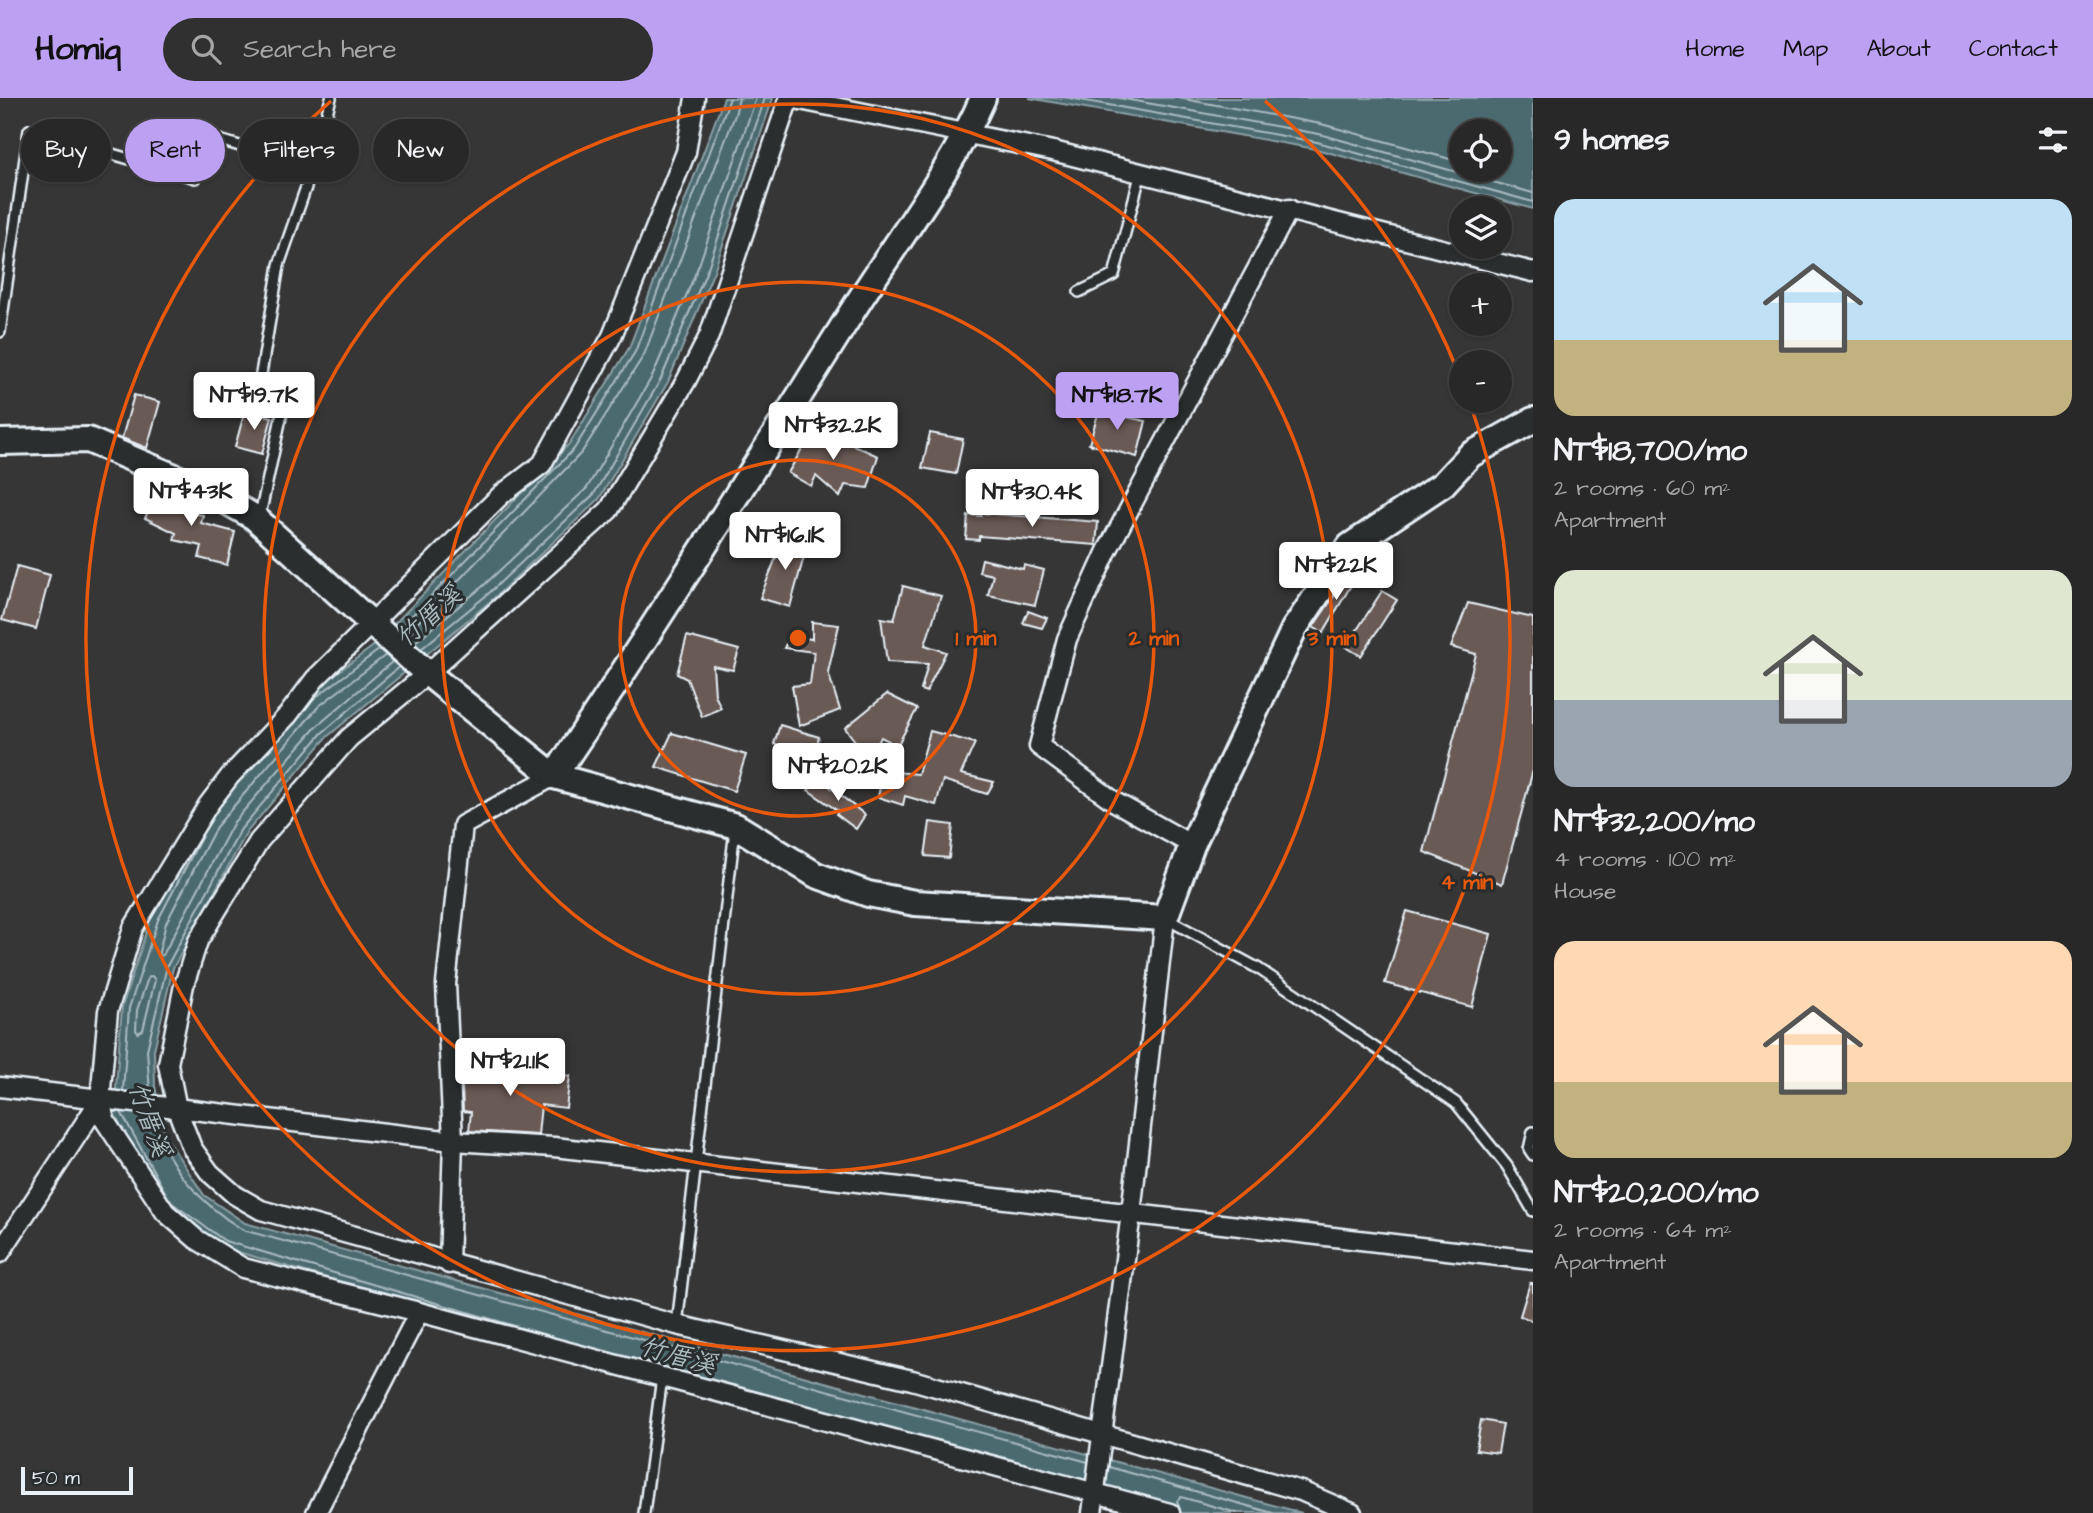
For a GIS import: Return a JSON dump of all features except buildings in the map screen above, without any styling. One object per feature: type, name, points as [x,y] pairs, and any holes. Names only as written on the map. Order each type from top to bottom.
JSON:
[{"type":"street","points":[[695,98],[686,152],[612,336],[542,464],[501,495],[315,679],[288,715],[230,776],[190,832],[133,928],[108,1011],[100,1100],[105,1121],[164,1212],[197,1239],[243,1268],[419,1312],[1170,1513]]},
{"type":"street","points":[[1352,1513],[1300,1491],[912,1380],[677,1325],[449,1264],[249,1205],[222,1185],[200,1160],[186,1136],[177,1109],[168,1064],[184,985],[198,941],[259,841],[349,738],[609,510],[686,381],[709,336],[790,98],[1053,151],[1533,272]]},
{"type":"street","points":[[449,1264],[453,1140],[446,984],[463,825],[554,776],[642,647],[866,290],[967,135],[984,98]]},
{"type":"street","points":[[1192,845],[1115,802],[1039,746],[1067,639],[1107,551],[1289,209]]},
{"type":"street","points":[[1092,1513],[1131,1213],[1165,918],[1192,845],[1294,629],[1350,546],[1443,484],[1470,456],[1533,420]]},
{"type":"street","points":[[0,442],[88,440],[210,492],[254,517],[424,671],[554,776],[736,826],[816,875],[868,894],[915,902],[1165,918]]},
{"type":"street","points":[[0,1087],[453,1140],[554,1147],[1533,1260]]},
{"type":"street","points":[[0,1253],[100,1100]]},
{"type":"street","points":[[316,1513],[419,1312]]},
{"type":"lane","points":[[326,119],[331,98]]},
{"type":"lane","points":[[0,332],[29,130],[195,178],[207,144],[219,140],[239,146]]},
{"type":"lane","points":[[1079,292],[1114,275],[1141,172]]},
{"type":"lane","points":[[254,517],[262,506],[282,413],[259,386],[276,278],[308,182]]},
{"type":"lane","points":[[677,1325],[736,826]]},
{"type":"lane","points":[[1165,918],[1259,969],[1456,1103],[1507,1166],[1533,1212]]},
{"type":"lane","points":[[1533,1132],[1529,1149],[1533,1155]]},
{"type":"lane","points":[[644,1513],[662,1377]]},
{"type":"water","name":"竹厝溪","points":[[724,98],[773,98],[714,271],[668,382],[599,499],[493,599],[327,737],[247,832],[173,968],[154,1050],[155,1086],[165,1136],[204,1195],[245,1223],[1302,1513],[1177,1513],[657,1375],[221,1247],[166,1208],[114,1113],[122,1007],[151,917],[202,819],[308,694],[372,647],[569,444],[629,348]]},
{"type":"water","points":[[1029,98],[1533,98],[1533,209],[1512,203],[1512,196],[1486,196],[1316,149]]}]
